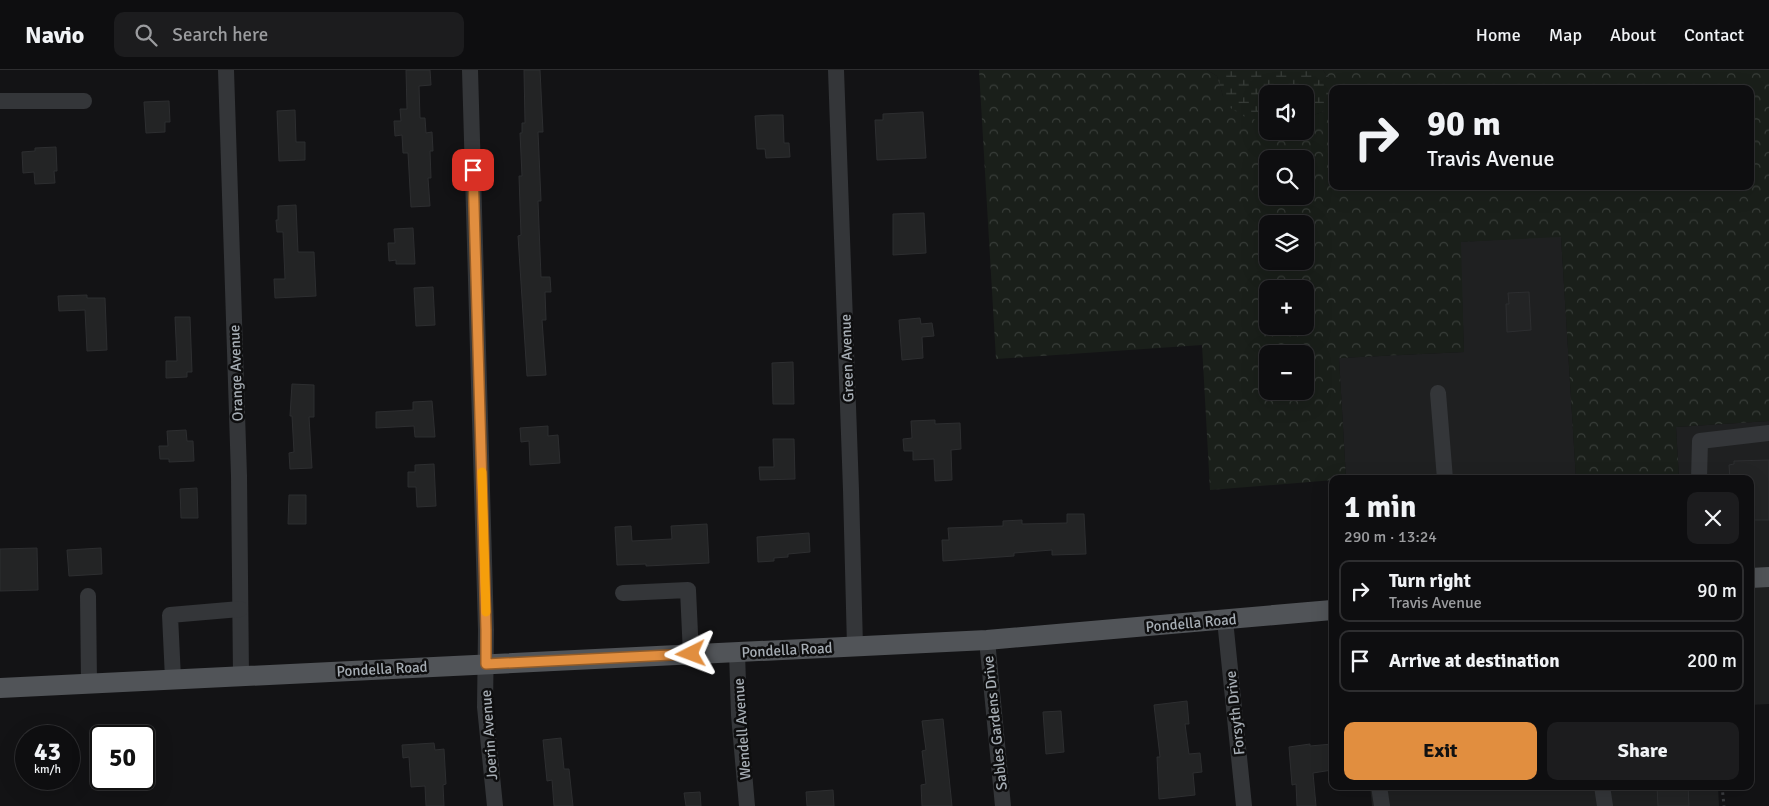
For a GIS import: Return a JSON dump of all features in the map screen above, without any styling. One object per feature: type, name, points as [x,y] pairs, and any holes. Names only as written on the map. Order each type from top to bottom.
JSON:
[{"type":"main road","points":[[1754,578],[1769,577]]},
{"type":"main road","name":"Pondella Road","points":[[0,688],[987,640],[1329,610]]},
{"type":"street","name":"Orange Avenue","points":[[226,70],[239,476],[241,676]]},
{"type":"street","name":"Joerin Avenue","points":[[470,70],[486,630],[485,708],[495,806]]},
{"type":"street","name":"Green Avenue","points":[[836,70],[851,470],[855,647]]},
{"type":"street","points":[[0,101],[84,101]]},
{"type":"street","points":[[1438,394],[1444,475]]},
{"type":"street","points":[[1699,475],[1700,441],[1769,433]]},
{"type":"street","points":[[622,593],[688,590],[691,654]]},
{"type":"street","points":[[88,596],[89,683]]},
{"type":"street","points":[[173,679],[170,615],[240,610]]},
{"type":"street","name":"Forsyth Drive","points":[[1225,620],[1244,806]]},
{"type":"street","name":"Sables Gardens Drive","points":[[987,640],[1003,806]]},
{"type":"street","name":"Wendell Avenue","points":[[737,652],[739,715],[747,806]]},
{"type":"street","points":[[1380,790],[1382,806]]},
{"type":"street","points":[[1602,790],[1604,806]]},
{"type":"path","points":[[1722,790],[1724,806]]},
{"type":"shaded area","points":[[1561,236],[1576,475],[1346,475],[1339,358],[1464,352],[1460,242]]},
{"type":"shaded area","points":[[1769,421],[1769,568],[1754,569],[1754,475],[1679,475],[1676,427]]},
{"type":"shaded area","points":[[1754,587],[1769,587],[1769,704],[1754,705]]},
{"type":"shaded area","points":[[1370,790],[1718,790],[1719,806],[1372,806]]},
{"type":"green space","points":[[979,70],[1207,70],[1217,76],[1223,96],[1259,120],[1259,140],[1314,140],[1314,115],[1322,112],[1329,79],[1323,70],[1769,70],[1769,421],[1676,427],[1679,475],[1576,475],[1561,237],[1461,242],[1464,352],[1339,358],[1346,475],[1329,475],[1329,480],[1210,490],[1202,345],[996,359]]},
{"type":"green space","points":[[1207,70],[1323,70],[1329,79],[1330,85],[1329,103],[1322,112],[1314,115],[1314,85],[1259,85],[1259,121],[1245,117],[1229,107],[1223,96],[1217,76]]},
{"type":"building","points":[[406,70],[430,70],[431,85],[419,86],[420,118],[425,118],[426,133],[432,132],[433,151],[430,151],[431,178],[428,178],[430,206],[411,207],[408,153],[403,153],[402,135],[395,136],[394,121],[401,121],[400,109],[407,109]]},
{"type":"building","points":[[524,70],[540,70],[543,132],[538,132],[541,201],[538,201],[541,277],[550,277],[551,292],[545,292],[546,320],[542,320],[546,375],[527,376],[518,236],[521,235],[519,176],[522,176],[520,133],[522,133],[522,123],[525,123]]},
{"type":"building","points":[[169,101],[170,122],[165,122],[165,132],[146,133],[144,102]]},
{"type":"building","points":[[295,110],[296,142],[305,142],[305,160],[279,161],[277,111]]},
{"type":"building","points":[[923,112],[926,158],[877,160],[875,120],[883,120],[883,114]]},
{"type":"building","points":[[783,115],[784,143],[789,143],[790,157],[766,158],[765,149],[757,149],[755,116]]},
{"type":"building","points":[[56,147],[57,171],[54,171],[55,183],[35,184],[34,172],[23,173],[22,152],[35,151],[35,148]]},
{"type":"building","points":[[296,205],[298,252],[314,252],[316,296],[275,298],[274,279],[285,279],[283,232],[277,232],[278,206]]},
{"type":"building","points":[[924,213],[926,253],[893,255],[893,214]]},
{"type":"building","points":[[413,228],[415,264],[396,264],[396,260],[389,261],[388,243],[395,243],[394,229]]},
{"type":"building","points":[[433,287],[435,325],[416,326],[414,288]]},
{"type":"building","points":[[1529,292],[1531,330],[1507,332],[1506,304],[1509,304],[1508,293]]},
{"type":"building","points":[[87,295],[87,298],[105,298],[107,350],[87,351],[85,310],[59,311],[58,296]]},
{"type":"building","points":[[175,317],[190,317],[192,372],[187,372],[187,377],[166,378],[166,361],[177,361]]},
{"type":"building","points":[[920,318],[921,324],[932,323],[934,336],[922,337],[923,358],[902,360],[899,320]]},
{"type":"building","points":[[793,362],[794,404],[773,404],[772,363]]},
{"type":"building","points":[[292,384],[314,385],[314,417],[309,417],[312,468],[290,469],[289,453],[294,452],[292,416],[290,416]]},
{"type":"building","points":[[432,401],[435,437],[415,437],[414,426],[376,428],[376,412],[413,410],[413,402]]},
{"type":"building","points":[[935,420],[935,424],[960,423],[961,449],[951,450],[952,480],[935,481],[934,459],[913,460],[913,451],[904,451],[903,439],[912,438],[911,421]]},
{"type":"building","points":[[548,426],[548,436],[558,435],[560,463],[530,465],[529,441],[521,442],[520,428]]},
{"type":"building","points":[[186,430],[187,441],[193,441],[194,461],[169,462],[169,459],[160,459],[159,446],[168,446],[167,431]]},
{"type":"building","points":[[773,439],[794,439],[795,479],[760,480],[759,467],[774,467]]},
{"type":"building","points":[[1769,460],[1769,520],[1754,520],[1754,475],[1730,475],[1729,465],[1734,464],[1734,461]]},
{"type":"building","points":[[434,464],[436,506],[417,507],[416,487],[408,487],[408,472],[415,472],[415,465]]},
{"type":"building","points":[[197,488],[198,518],[181,518],[180,489]]},
{"type":"building","points":[[289,495],[306,495],[306,524],[288,524]]},
{"type":"building","points":[[1067,514],[1084,514],[1086,554],[1052,555],[1052,550],[1014,553],[1014,556],[943,561],[942,540],[949,540],[948,528],[1003,526],[1003,521],[1022,520],[1022,524],[1067,523]]},
{"type":"building","points":[[707,524],[709,563],[646,566],[646,564],[617,565],[615,527],[631,526],[632,541],[672,539],[671,526]]},
{"type":"building","points":[[809,533],[810,552],[788,554],[788,557],[774,558],[774,561],[758,562],[757,537]]},
{"type":"building","points":[[37,548],[38,590],[0,591],[0,549]]},
{"type":"building","points":[[101,548],[102,574],[69,576],[67,550]]},
{"type":"building","points":[[1187,701],[1189,724],[1185,724],[1189,754],[1200,753],[1202,772],[1193,773],[1195,795],[1159,799],[1157,757],[1160,757],[1154,705]]},
{"type":"building","points":[[1061,711],[1064,752],[1046,754],[1043,712]]},
{"type":"building","points":[[943,719],[952,806],[922,806],[921,785],[926,784],[922,751],[926,750],[922,721]]},
{"type":"building","points":[[561,738],[564,769],[569,769],[573,806],[554,806],[552,780],[547,781],[543,740]]},
{"type":"building","points":[[434,743],[435,750],[444,749],[446,784],[443,785],[444,806],[426,806],[425,786],[411,787],[409,757],[403,758],[402,745]]},
{"type":"building","points":[[1310,744],[1310,746],[1329,744],[1329,770],[1313,773],[1316,806],[1297,806],[1296,784],[1292,785],[1289,747]]},
{"type":"building","points":[[833,790],[834,806],[807,806],[806,792]]},
{"type":"building","points":[[1657,790],[1688,790],[1689,806],[1658,806]]},
{"type":"building","points":[[700,792],[701,806],[686,806],[684,793]]},
{"type":"slow traffic","points":[[482,472],[486,612]]},
{"type":"route","points":[[473,170],[486,664],[691,654]]}]
